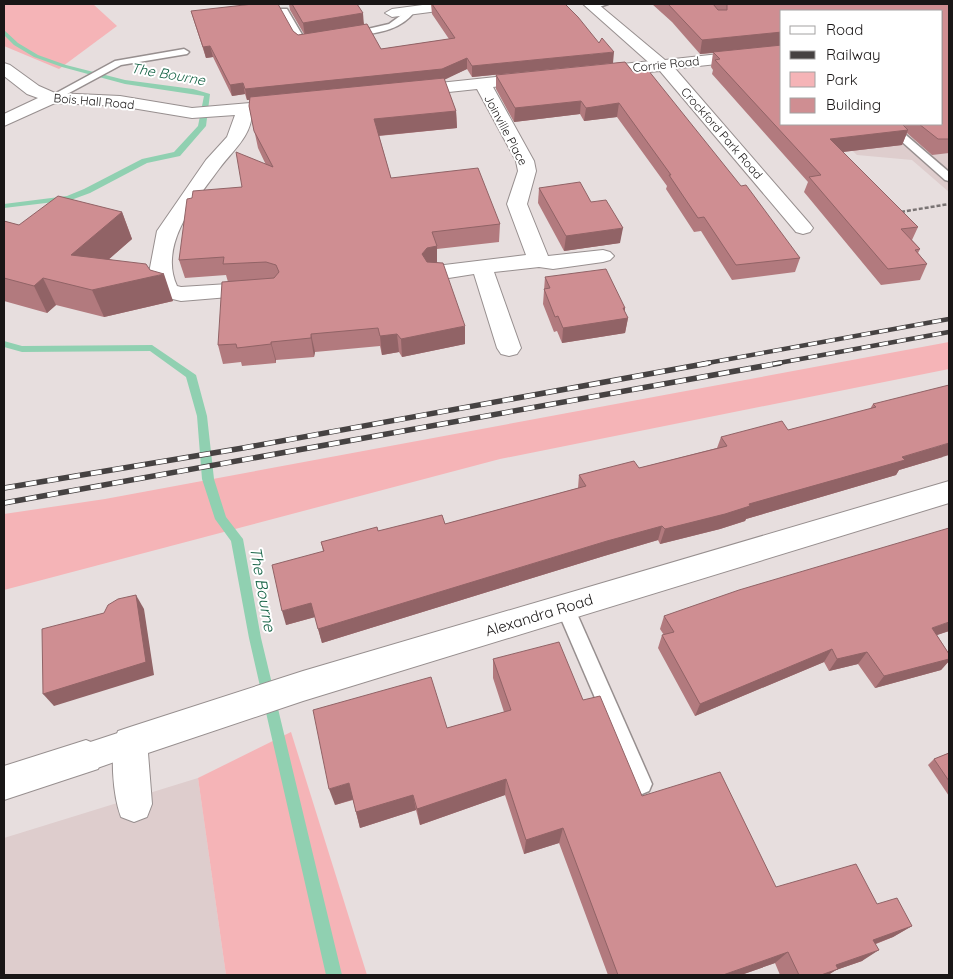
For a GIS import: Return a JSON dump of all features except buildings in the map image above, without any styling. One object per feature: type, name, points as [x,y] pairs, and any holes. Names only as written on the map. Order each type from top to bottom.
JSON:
[{"type":"street","points":[[392,13],[461,4]]},
{"type":"street","name":"Crockford Park Road","points":[[595,4],[661,65],[803,228]]},
{"type":"street","name":"Corrie Road","points":[[576,74],[780,52]]},
{"type":"street","name":"Bois Hall Road","points":[[4,68],[33,90],[52,98],[120,101],[192,113],[244,109]]},
{"type":"street","points":[[391,94],[547,76]]},
{"type":"street","name":"Joinville Place","points":[[482,84],[525,161],[527,171],[517,204],[538,261]]},
{"type":"street","points":[[4,121],[52,98]]},
{"type":"street","points":[[270,289],[181,294],[168,291],[160,273],[167,231],[204,191],[213,164],[234,139],[243,121],[244,109],[298,104]]},
{"type":"street","points":[[436,273],[538,261],[554,263],[603,256]]},
{"type":"street","points":[[482,267],[509,348]]},
{"type":"street","name":"Alexandra Road","points":[[4,783],[303,686],[949,492]]},
{"type":"street","points":[[130,743],[134,804]]},
{"type":"lane","points":[[284,11],[301,41],[323,38]]},
{"type":"lane","points":[[340,35],[392,26],[406,19],[411,11]]},
{"type":"lane","points":[[52,98],[118,63],[184,52]]},
{"type":"lane","points":[[889,125],[949,178]]},
{"type":"lane","points":[[565,607],[642,784]]},
{"type":"path","points":[[900,212],[949,204]]},
{"type":"shaded area","points":[[949,4],[949,192],[912,160],[857,155],[826,125],[943,125],[943,10]]},
{"type":"shaded area","points":[[198,778],[226,975],[4,975],[4,838]]},
{"type":"green space","points":[[4,4],[93,4],[117,26],[59,69],[4,46]]},
{"type":"green space","points":[[949,342],[949,369],[500,459],[4,590],[4,514],[105,499]]},
{"type":"green space","points":[[291,732],[367,975],[226,975],[198,778]]},
{"type":"waterway","name":"The Bourne","points":[[4,32],[16,44],[36,56],[64,66],[125,82],[193,91],[208,95],[202,126],[177,154],[145,161],[87,191],[68,198],[4,206]]},
{"type":"waterway","name":"The Bourne","points":[[4,344],[22,349],[152,348],[191,375],[202,416],[208,479],[221,519],[237,539],[255,638],[334,975]]},
{"type":"railway","points":[[702,364],[949,319]]},
{"type":"railway","points":[[773,364],[949,332]]},
{"type":"railway","points":[[4,488],[243,448],[709,363]]},
{"type":"railway","points":[[4,503],[780,363]]}]
